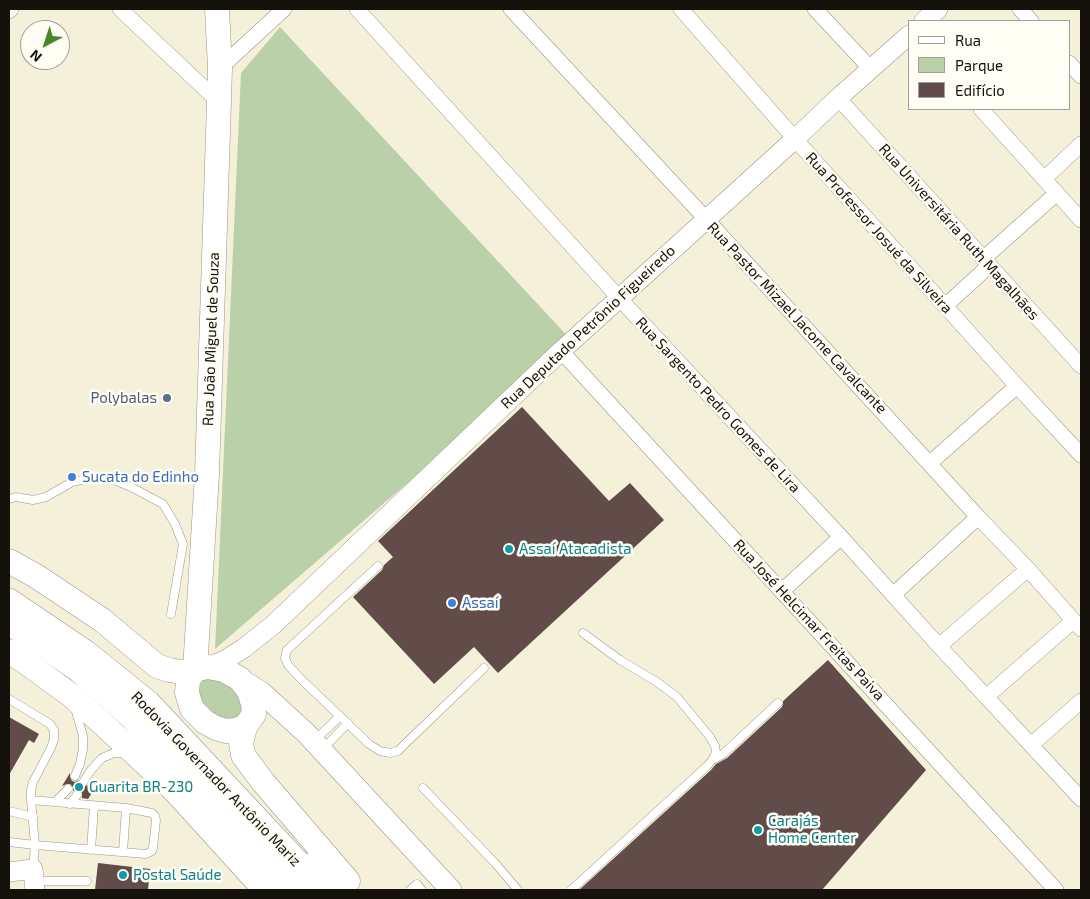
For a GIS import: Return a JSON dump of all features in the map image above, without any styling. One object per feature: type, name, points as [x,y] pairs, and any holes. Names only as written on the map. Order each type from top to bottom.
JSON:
[{"type":"highway","name":"Rodovia Governador Antônio Mariz","points":[[9,601],[86,652],[140,710],[229,821],[292,890]]},
{"type":"highway","name":"Rodovia Governador Antônio Mariz","points":[[9,622],[140,710],[234,794],[323,890]]},
{"type":"highway","points":[[234,794],[311,858],[344,890]]},
{"type":"highway","points":[[229,821],[282,890]]},
{"type":"main road","name":"Rua João Miguel de Souza","points":[[201,668],[220,68],[217,9]]},
{"type":"main road","points":[[9,561],[36,576],[102,620],[157,666],[182,672],[201,668],[224,670],[261,692],[314,742],[451,890]]},
{"type":"main road","points":[[9,651],[72,696],[176,792],[264,890]]},
{"type":"main road","points":[[201,668],[188,680],[187,693],[192,709],[205,722],[226,731],[236,730],[259,720],[268,718],[278,719],[288,723],[314,742]]},
{"type":"main road","points":[[240,679],[249,691],[254,714],[245,727],[241,743],[243,755],[263,782],[356,890]]},
{"type":"street","points":[[120,9],[219,102]]},
{"type":"street","points":[[220,68],[284,9]]},
{"type":"street","name":"Rua Sargento Pedro Gomes de Lira","points":[[357,9],[620,299],[1081,799]]},
{"type":"street","name":"Rua Pastor Mizael Jacome Cavalcante","points":[[511,9],[1028,569],[1077,625]]},
{"type":"street","name":"Rua Professor Josué da Silveira","points":[[681,9],[795,139],[1081,455]]},
{"type":"street","points":[[815,9],[871,69]]},
{"type":"street","points":[[925,20],[938,9]]},
{"type":"street","points":[[1020,9],[1030,20]]},
{"type":"street","name":"Rua Deputado Petrônio Figueiredo","points":[[201,668],[225,660],[244,648],[273,624],[561,351],[838,98],[908,37]]},
{"type":"street","points":[[1070,64],[1081,76]]},
{"type":"street","name":"Rua Universitária Ruth Magalhães","points":[[838,98],[1081,366]]},
{"type":"street","points":[[982,110],[1081,220]]},
{"type":"street","points":[[1044,179],[1081,144]]},
{"type":"street","points":[[945,306],[1057,193]]},
{"type":"street","name":"Rua José Helcimar Freitas Paiva","points":[[561,351],[1056,890]]},
{"type":"street","points":[[930,464],[1017,386]]},
{"type":"street","points":[[893,595],[978,517]]},
{"type":"street","points":[[782,591],[841,537]]},
{"type":"street","points":[[939,646],[1028,569]]},
{"type":"street","name":"Rua Deputado Petrônio Figueiredo","points":[[240,679],[246,658],[273,624]]},
{"type":"street","points":[[986,697],[1077,625]]},
{"type":"street","points":[[1032,745],[1081,701]]},
{"type":"street","points":[[9,872],[34,880]]},
{"type":"lane","points":[[9,499],[16,497],[33,500],[46,497],[72,482],[96,477],[114,480],[163,504],[183,544],[171,614]]},
{"type":"lane","points":[[378,566],[287,650],[285,658],[288,665],[302,680],[369,744],[380,751],[390,753],[398,751],[484,668]]},
{"type":"lane","points":[[570,890],[707,766],[716,752],[710,737],[677,697],[583,633]]},
{"type":"lane","points":[[72,696],[83,736],[83,749],[75,776]]},
{"type":"lane","points":[[9,699],[50,724],[54,730],[51,748],[33,782],[31,790],[35,845],[34,880],[87,881]]},
{"type":"lane","points":[[713,759],[722,754],[778,703]]},
{"type":"lane","points":[[314,742],[340,716]]},
{"type":"lane","points":[[314,742],[348,723]]},
{"type":"lane","points":[[84,781],[102,758],[114,753],[134,753]]},
{"type":"lane","points":[[80,764],[91,770]]},
{"type":"lane","points":[[423,788],[495,863],[518,890]]},
{"type":"lane","points":[[55,802],[68,789]]},
{"type":"lane","points":[[70,804],[77,795]]},
{"type":"lane","points":[[9,842],[146,854],[152,850],[156,820],[152,813],[126,808],[31,800]]},
{"type":"lane","points":[[91,850],[94,806]]},
{"type":"lane","points":[[122,852],[126,808]]},
{"type":"lane","points":[[9,811],[33,817]]},
{"type":"lane","points":[[243,867],[252,890]]},
{"type":"lane","points":[[410,890],[417,884],[422,890]]},
{"type":"green space","points":[[280,27],[572,341],[215,649],[241,73]]},
{"type":"green space","points":[[206,677],[227,681],[247,709],[234,725],[206,715],[196,685]]},
{"type":"building","name":"Assaí Atacadista","points":[[522,407],[609,501],[630,483],[664,520],[498,673],[474,647],[434,684],[353,597],[393,557],[378,541]]},
{"type":"building","name":"Carajás Home Center","points":[[828,660],[926,770],[822,890],[579,890],[716,764],[727,758],[782,707],[783,701]]},
{"type":"building","points":[[9,717],[39,734],[34,743],[29,740],[9,775]]},
{"type":"building","points":[[70,773],[72,781],[78,780],[81,786],[89,784],[95,788],[88,799],[82,798],[80,790],[73,791],[73,787],[70,784],[62,786]]},
{"type":"building","name":"Postal Saúde","points":[[98,863],[150,869],[148,890],[95,890]]},
{"type":"place","name":"Polybalas","points":[[167,398]]},
{"type":"place","name":"Sucata do Edinho","points":[[72,477]]},
{"type":"place","name":"Assaí Atacadista","points":[[509,549]]},
{"type":"place","name":"Assaí","points":[[452,603]]},
{"type":"place","name":"Guarita BR-230","points":[[79,787]]},
{"type":"place","name":"Carajás Home Center","points":[[758,830]]},
{"type":"place","name":"Postal Saúde","points":[[123,875]]}]
